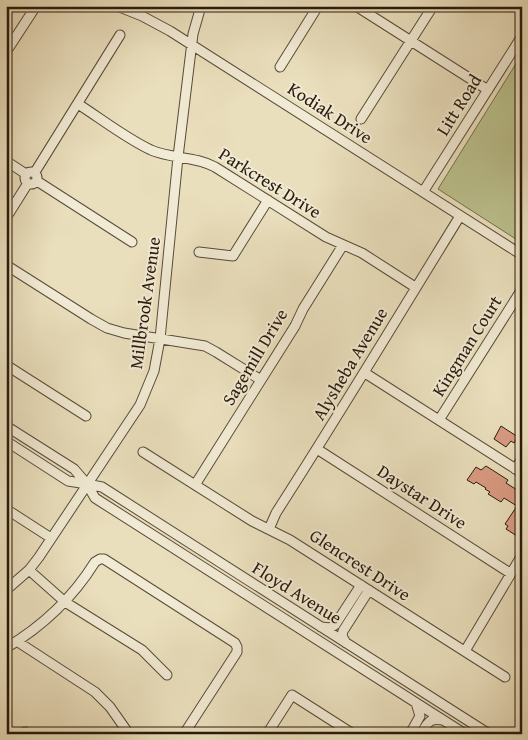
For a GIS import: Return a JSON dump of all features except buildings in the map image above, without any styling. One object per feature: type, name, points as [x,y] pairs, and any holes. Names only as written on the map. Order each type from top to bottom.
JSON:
[{"type":"street","points":[[6,52],[36,6]]},
{"type":"street","name":"Kodiak Drive","points":[[117,6],[155,22],[522,255]]},
{"type":"street","name":"Millbrook Avenue","points":[[6,590],[29,570],[52,538],[140,405],[154,371],[160,339],[178,157],[193,34],[201,6]]},
{"type":"street","points":[[280,67],[318,6]]},
{"type":"street","points":[[356,6],[488,90]]},
{"type":"street","points":[[361,120],[433,6]]},
{"type":"street","points":[[6,218],[120,35]]},
{"type":"street","name":"Litt Road","points":[[423,192],[522,37]]},
{"type":"street","name":"Parkcrest Drive","points":[[78,104],[151,150],[208,163],[326,238],[362,253],[415,287]]},
{"type":"street","points":[[6,161],[132,242]]},
{"type":"street","points":[[199,252],[233,256],[268,200]]},
{"type":"street","name":"Alysheba Avenue","points":[[269,530],[276,513],[365,373],[415,287],[460,216]]},
{"type":"street","name":"Sagemill Drive","points":[[195,485],[343,246]]},
{"type":"street","points":[[6,265],[99,324],[124,333],[205,346],[261,380]]},
{"type":"street","name":"Kingman Court","points":[[439,420],[522,289]]},
{"type":"street","points":[[6,365],[86,416]]},
{"type":"street","points":[[365,373],[519,471],[522,459]]},
{"type":"street","name":"Floyd Avenue","points":[[6,426],[74,469],[87,484],[95,498],[465,734]]},
{"type":"street","name":"Floyd Avenue","points":[[6,442],[68,481],[102,487],[489,734]]},
{"type":"street","name":"Daystar Drive","points":[[317,449],[510,573]]},
{"type":"street","name":"Glencrest Drive","points":[[143,452],[252,522],[290,540],[504,677]]},
{"type":"street","points":[[6,510],[52,538]]},
{"type":"street","points":[[465,651],[522,555]]},
{"type":"street","points":[[6,648],[18,642],[39,626],[65,602],[95,562],[104,559],[235,643],[237,647],[237,652],[184,734]]},
{"type":"street","points":[[29,570],[65,602],[142,650],[167,675]]},
{"type":"street","points":[[321,627],[330,628],[335,625],[361,585]]},
{"type":"street","points":[[347,643],[342,636],[343,631],[369,590]]},
{"type":"street","points":[[18,642],[95,692],[110,707],[129,734]]},
{"type":"street","points":[[267,734],[292,695],[353,734]]},
{"type":"street","points":[[410,734],[420,716],[416,702]]},
{"type":"street","points":[[421,734],[428,722],[434,719],[443,720]]},
{"type":"green space","points":[[522,54],[522,243],[438,189]]}]
